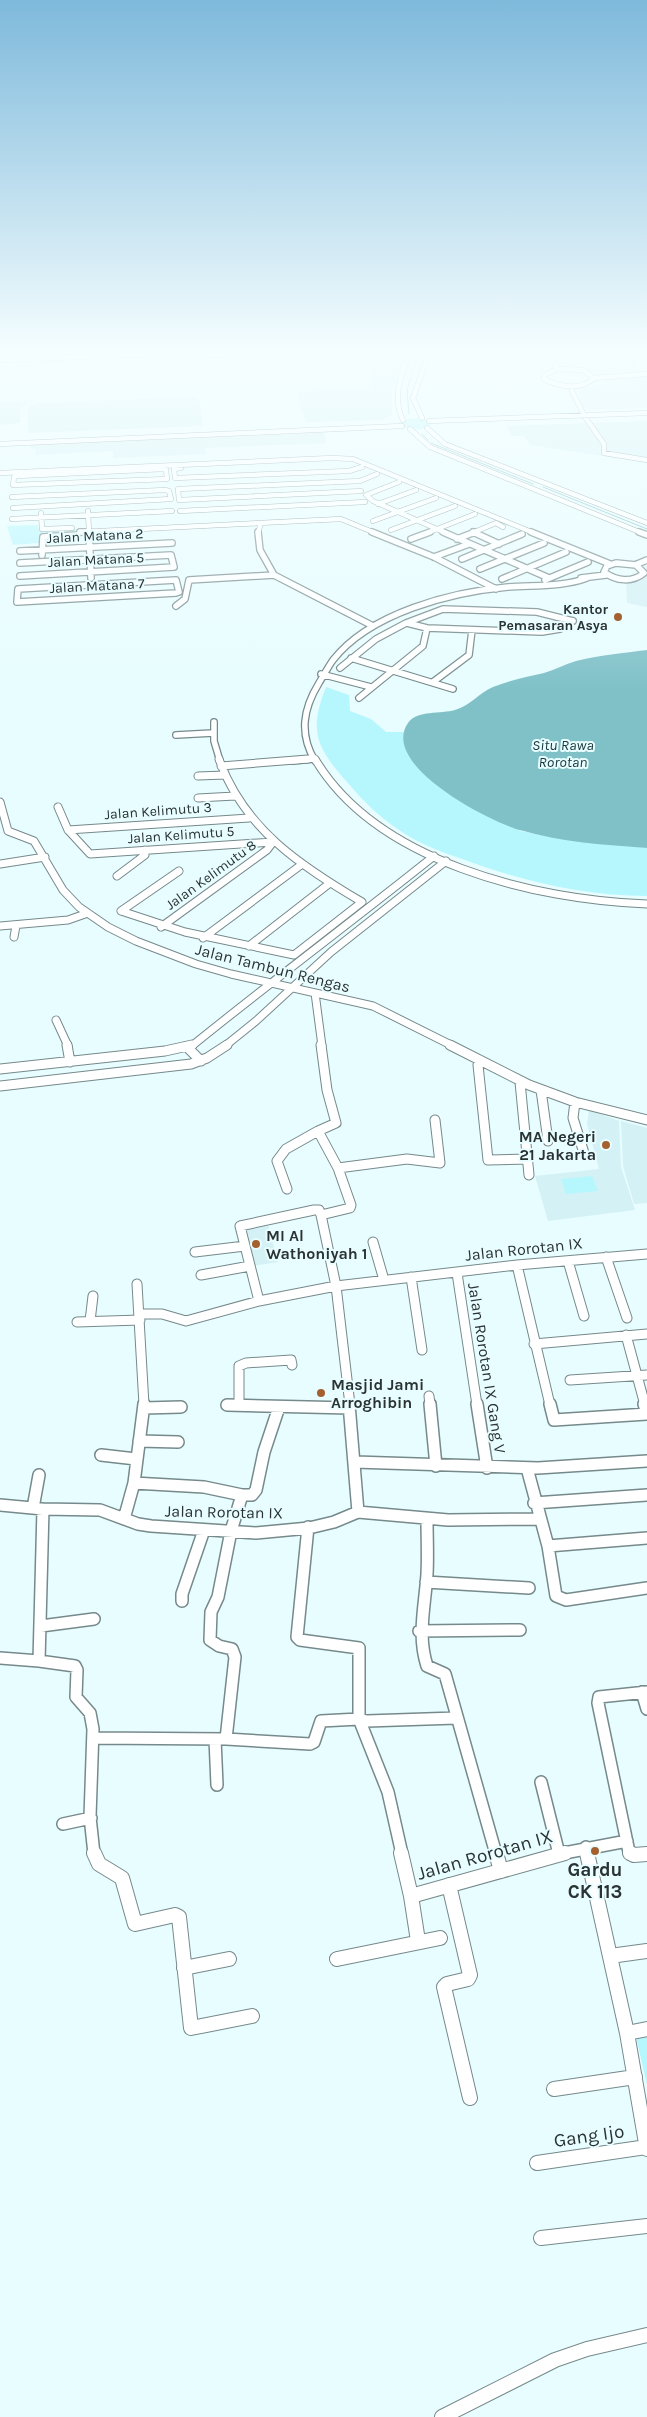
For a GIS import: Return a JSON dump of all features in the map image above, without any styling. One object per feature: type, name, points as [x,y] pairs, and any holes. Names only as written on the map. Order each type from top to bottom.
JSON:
[{"type":"street","points":[[0,473],[88,472],[165,469],[167,479],[41,485],[14,486],[14,477],[17,476],[88,472],[248,463]]},
{"type":"street","points":[[299,463],[174,469],[175,479],[349,471],[362,467]]},
{"type":"street","points":[[293,518],[328,516],[311,463]]},
{"type":"street","points":[[346,463],[377,474],[360,480],[178,489],[179,500],[364,492],[399,482]]},
{"type":"street","points":[[362,463],[610,564],[636,565],[643,570],[642,576],[637,578],[619,579],[606,574],[574,583],[565,582],[496,589],[444,599],[408,611],[373,626],[354,638],[334,656],[320,675],[307,706],[304,733],[314,759],[325,776],[354,808],[379,828],[434,856],[516,886],[558,896],[647,904]]},
{"type":"street","points":[[468,463],[647,535]]},
{"type":"street","points":[[494,463],[647,523]]},
{"type":"street","points":[[266,465],[281,522]]},
{"type":"street","points":[[88,472],[86,476],[92,493],[90,504]]},
{"type":"street","points":[[528,488],[541,482]]},
{"type":"street","points":[[88,483],[86,493],[91,515],[94,598]]},
{"type":"street","points":[[41,485],[42,529],[72,528]]},
{"type":"street","points":[[12,497],[168,490],[170,500],[13,508]]},
{"type":"street","points":[[378,504],[416,490]]},
{"type":"street","points":[[364,492],[368,498],[378,504],[505,559],[546,579],[588,562]]},
{"type":"street","points":[[373,521],[436,498]]},
{"type":"street","points":[[180,511],[365,502]]},
{"type":"street","points":[[391,530],[454,506]]},
{"type":"street","points":[[224,509],[226,521]]},
{"type":"street","points":[[12,519],[91,515],[142,516],[172,511]]},
{"type":"street","points":[[412,539],[475,514]]},
{"type":"street","points":[[182,523],[341,519],[431,556],[496,589]]},
{"type":"street","points":[[94,585],[41,588],[43,537],[92,531],[262,521]]},
{"type":"street","points":[[262,521],[258,534],[258,545],[265,562],[274,575],[373,626]]},
{"type":"street","points":[[109,526],[174,523]]},
{"type":"street","points":[[457,539],[496,524],[522,534]]},
{"type":"street","points":[[110,534],[171,531]]},
{"type":"street","points":[[144,532],[146,544]]},
{"type":"street","points":[[473,532],[499,544]]},
{"type":"street","points":[[462,559],[522,534]]},
{"type":"street","name":"Jalan Matana 2","points":[[20,551],[172,543]]},
{"type":"street","points":[[431,556],[467,543]]},
{"type":"street","points":[[480,569],[544,543]]},
{"type":"street","points":[[502,579],[566,552]]},
{"type":"street","name":"Jalan Matana 5","points":[[20,576],[174,568],[173,556],[171,555],[93,559]]},
{"type":"street","points":[[20,563],[93,559]]},
{"type":"street","points":[[636,565],[647,560]]},
{"type":"street","points":[[606,574],[603,570],[610,564]]},
{"type":"street","points":[[176,606],[185,599],[189,580],[274,575]]},
{"type":"street","name":"Jalan Matana 7","points":[[41,588],[18,589],[17,602],[178,593],[176,580],[94,585]]},
{"type":"street","points":[[340,668],[376,639],[406,623],[443,609],[537,612],[573,621],[552,632],[427,628],[406,623]]},
{"type":"street","points":[[359,698],[423,646],[427,628]]},
{"type":"street","points":[[433,682],[469,655],[472,630]]},
{"type":"street","points":[[351,658],[452,689]]},
{"type":"street","points":[[320,675],[370,688]]},
{"type":"street","points":[[180,871],[121,911],[161,927],[203,938],[294,955],[362,902],[301,865],[285,853],[249,818],[235,796],[216,754],[213,733],[214,722]]},
{"type":"street","points":[[176,736],[213,733]]},
{"type":"street","points":[[221,766],[314,759]]},
{"type":"street","points":[[198,776],[225,775]]},
{"type":"street","points":[[198,798],[235,796]]},
{"type":"street","points":[[0,802],[6,830],[11,834]]},
{"type":"street","points":[[58,807],[68,830],[90,854]]},
{"type":"street","name":"Jalan Kelimutu 3","points":[[68,830],[249,818]]},
{"type":"street","points":[[0,837],[11,834]]},
{"type":"street","name":"Jalan Tambun Rengas","points":[[11,834],[32,840],[45,857],[63,890],[85,914],[108,927],[164,953],[196,964],[315,997],[373,1006],[479,1063]]},
{"type":"street","name":"Jalan Kelimutu 5","points":[[90,854],[273,842]]},
{"type":"street","name":"Jalan Kelimutu 8","points":[[161,927],[267,850],[273,842]]},
{"type":"street","points":[[117,876],[145,855],[146,850]]},
{"type":"street","points":[[0,1069],[187,1047],[268,984],[302,961],[434,856]]},
{"type":"street","points":[[0,864],[45,857]]},
{"type":"street","points":[[0,1086],[190,1064],[201,1061],[223,1048],[291,990],[314,966],[446,861]]},
{"type":"street","points":[[203,938],[301,865]]},
{"type":"street","points":[[249,946],[330,883]]},
{"type":"street","points":[[0,926],[68,920],[85,914]]},
{"type":"street","points":[[14,938],[16,926]]},
{"type":"street","points":[[302,961],[314,966]]},
{"type":"street","points":[[287,1188],[277,1161],[282,1157],[286,1149],[336,1123],[327,1090],[315,997]]},
{"type":"street","points":[[56,1020],[69,1049],[70,1062]]},
{"type":"street","points":[[187,1047],[201,1061]]},
{"type":"street","points":[[479,1063],[520,1082],[575,1102],[647,1120]]},
{"type":"street","points":[[479,1063],[488,1160],[528,1159]]},
{"type":"street","points":[[520,1082],[529,1175]]},
{"type":"street","points":[[541,1090],[548,1141]]},
{"type":"street","points":[[575,1102],[572,1118],[584,1153]]},
{"type":"street","points":[[338,1168],[407,1160],[440,1163],[435,1120]]},
{"type":"street","points":[[318,1131],[338,1168],[351,1205],[348,1208],[321,1215]]},
{"type":"street","points":[[259,1301],[240,1227],[243,1224],[317,1210],[321,1215],[336,1286],[350,1408],[358,1512],[427,1520],[505,1522],[539,1519]]},
{"type":"street","points":[[374,1242],[384,1280]]},
{"type":"street","points":[[195,1252],[245,1246]]},
{"type":"street","name":"Jalan Rorotan IX","points":[[336,1286],[517,1265],[647,1254]]},
{"type":"street","points":[[606,1257],[627,1318]]},
{"type":"street","points":[[568,1261],[584,1316]]},
{"type":"street","points":[[517,1265],[534,1344],[552,1417],[555,1420],[647,1414],[642,1376],[626,1336]]},
{"type":"street","points":[[201,1274],[250,1266]]},
{"type":"street","name":"Jalan Rorotan IX Gang V","points":[[457,1273],[487,1468]]},
{"type":"street","points":[[411,1277],[422,1350]]},
{"type":"street","points":[[124,1519],[134,1483],[144,1408],[137,1284]]},
{"type":"street","points":[[77,1322],[162,1314],[186,1321],[259,1301],[336,1286]]},
{"type":"street","points":[[90,1321],[93,1296]]},
{"type":"street","points":[[534,1344],[647,1334]]},
{"type":"street","points":[[239,1404],[239,1366],[246,1363],[291,1360],[292,1365]]},
{"type":"street","points":[[570,1380],[642,1376]]},
{"type":"street","points":[[429,1396],[436,1466]]},
{"type":"street","points":[[227,1405],[350,1408]]},
{"type":"street","points":[[144,1408],[181,1407]]},
{"type":"street","points":[[134,1483],[204,1488],[252,1495],[256,1490],[264,1452],[278,1407]]},
{"type":"street","points":[[139,1441],[178,1442]]},
{"type":"street","points":[[101,1455],[136,1459]]},
{"type":"street","points":[[354,1462],[522,1468],[647,1461]]},
{"type":"street","points":[[522,1468],[548,1546],[556,1596],[566,1600],[647,1588]]},
{"type":"street","points":[[39,1475],[41,1626],[39,1661]]},
{"type":"street","points":[[216,1785],[220,1739],[234,1657],[232,1649],[219,1646],[210,1640],[211,1612],[218,1597],[230,1531],[242,1495]]},
{"type":"street","points":[[534,1503],[647,1495]]},
{"type":"street","name":"Jalan Rorotan IX","points":[[0,1505],[38,1509],[100,1510],[150,1526],[272,1532],[308,1527],[338,1520],[358,1512]]},
{"type":"street","points":[[427,1520],[426,1582],[419,1631],[427,1666],[445,1674],[501,1871]]},
{"type":"street","points":[[308,1527],[298,1639],[359,1649],[359,1720]]},
{"type":"street","points":[[182,1601],[182,1594],[204,1530]]},
{"type":"street","points":[[548,1546],[647,1538]]},
{"type":"street","points":[[426,1582],[529,1588]]},
{"type":"street","points":[[41,1626],[94,1619]]},
{"type":"street","points":[[419,1631],[520,1630]]},
{"type":"street","points":[[0,1658],[39,1661],[76,1667],[76,1697],[90,1714],[93,1738],[91,1818],[93,1847],[96,1859],[122,1878],[135,1924],[175,1915],[179,1917],[191,2028],[252,2016]]},
{"type":"street","points":[[647,1708],[644,1692],[606,1695],[599,1697],[598,1703],[630,1854],[647,1854]]},
{"type":"street","points":[[93,1738],[220,1739],[310,1744],[314,1742],[321,1721],[359,1720],[367,1722],[456,1718]]},
{"type":"street","name":"Jalan Rorotan IX","points":[[359,1720],[388,1792],[411,1896],[559,1854],[627,1840]]},
{"type":"street","points":[[541,1782],[559,1854]]},
{"type":"street","points":[[63,1824],[91,1818]]},
{"type":"street","points":[[586,1848],[627,2033],[647,2148]]},
{"type":"street","points":[[449,1885],[470,1975],[468,1979],[447,1984],[444,1987],[470,2098]]},
{"type":"street","points":[[411,1896],[418,1941]]},
{"type":"street","points":[[337,1959],[440,1938]]},
{"type":"street","points":[[610,1956],[647,1951]]},
{"type":"street","points":[[184,1968],[229,1959]]},
{"type":"street","points":[[627,2033],[647,2029]]},
{"type":"street","points":[[554,2089],[635,2077]]},
{"type":"street","name":"Gang Ijo","points":[[537,2163],[647,2148]]},
{"type":"street","points":[[541,2238],[647,2226]]},
{"type":"street","points":[[442,2417],[555,2360],[587,2349],[647,2335]]},
{"type":"shaded area","points":[[38,525],[39,531],[77,529],[77,534],[39,536],[39,543],[13,545],[7,526]]},
{"type":"shaded area","points":[[647,566],[647,607],[627,603],[626,581],[645,574],[643,567]]},
{"type":"shaded area","points":[[326,687],[349,695],[350,711],[371,719],[386,732],[405,732],[405,741],[521,831],[551,837],[647,848],[647,896],[580,891],[516,877],[448,854],[410,837],[384,819],[361,798],[322,749],[318,739],[317,716]]},
{"type":"shaded area","name":"MA Negeri 21 Jakarta","points":[[589,1110],[619,1121],[621,1167],[635,1210],[548,1221],[535,1176],[599,1169],[587,1124]]},
{"type":"shaded area","points":[[621,1121],[647,1128],[647,1203],[634,1204],[623,1166]]},
{"type":"shaded area","points":[[592,1176],[598,1191],[566,1194],[561,1179]]},
{"type":"shaded area","name":"MI Al Wathoniyah 1","points":[[267,1221],[278,1262],[245,1267],[234,1227]]},
{"type":"shaded area","points":[[647,2026],[647,2085],[634,2028]]},
{"type":"water","name":"Situ Rawa Rorotan","points":[[647,650],[647,848],[567,840],[535,834],[505,825],[464,804],[442,789],[423,773],[409,756],[403,739],[408,723],[417,716],[455,710],[465,706],[493,687],[548,672],[576,661]]},
{"type":"waterway","points":[[480,463],[533,484]]},
{"type":"waterway","points":[[543,487],[647,529]]},
{"type":"place","name":"Kantor Pemasaran Asya","points":[[618,617]]},
{"type":"place","name":"MA Negeri 21 Jakarta","points":[[606,1145]]},
{"type":"place","name":"MI Al Wathoniyah 1","points":[[256,1244]]},
{"type":"place","name":"Masjid Jami Arroghibin","points":[[321,1393]]},
{"type":"place","name":"Gardu CK 113","points":[[595,1851]]}]
